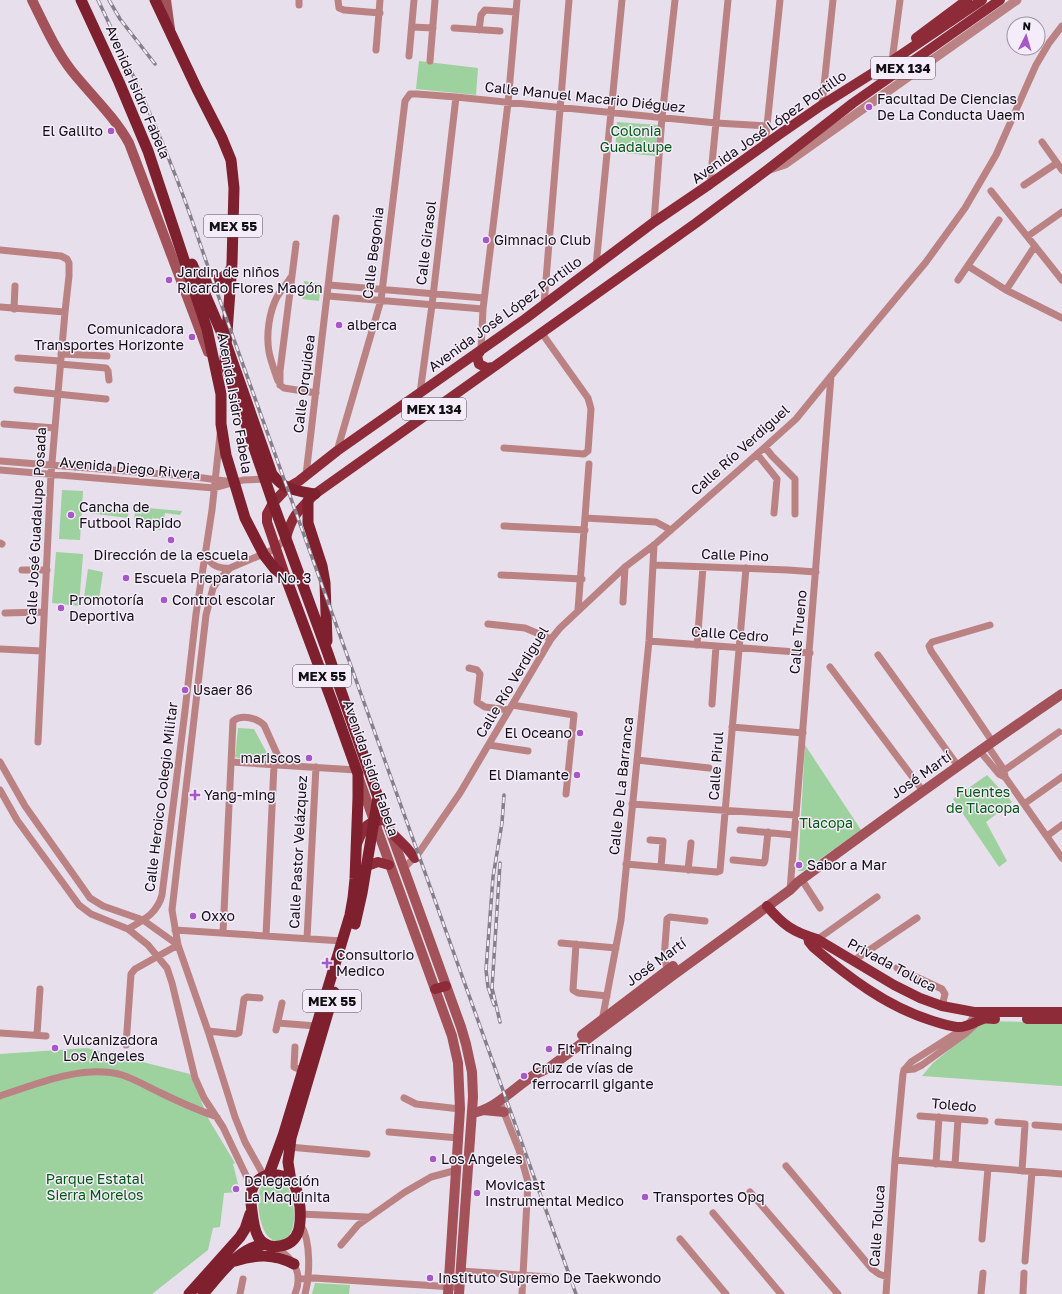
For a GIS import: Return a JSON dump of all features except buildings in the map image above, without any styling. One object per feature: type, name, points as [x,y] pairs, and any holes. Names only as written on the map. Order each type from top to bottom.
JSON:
[{"type":"highway","name":"Avenida Isidro Fabela","points":[[81,0],[119,82],[148,151],[171,225],[207,329],[215,372],[221,394],[222,424],[226,455],[245,518],[264,555],[275,569],[286,578],[357,772]]},
{"type":"highway","name":"Avenida Isidro Fabela","points":[[155,0],[222,138],[231,160],[234,188],[226,366],[378,798]]},
{"type":"highway","points":[[160,186],[226,344],[272,474],[287,488],[312,497],[308,523],[322,566],[325,583],[327,651]]},
{"type":"highway","points":[[196,274],[203,280],[216,281],[224,277],[231,270]]},
{"type":"highway","name":"MEX 55","points":[[267,1175],[283,1136],[342,941],[353,898],[357,844],[357,772]]},
{"type":"highway","points":[[374,821],[378,798]]},
{"type":"highway","name":"MEX 55","points":[[291,1181],[288,1162],[289,1147],[358,915],[374,821]]},
{"type":"highway","points":[[202,1294],[231,1263],[247,1249],[259,1244],[270,1245],[284,1246],[291,1242],[298,1233],[300,1219],[296,1189],[291,1181],[283,1176],[267,1175],[260,1178],[252,1188],[250,1199],[255,1232],[258,1237],[270,1245]]},
{"type":"highway","points":[[189,1294],[240,1237],[252,1209]]},
{"type":"highway","points":[[231,1263],[249,1257],[262,1255],[280,1258],[294,1264]]},
{"type":"main road","name":"MEX 55","points":[[32,0],[63,58],[124,133],[129,142],[215,372]]},
{"type":"main road","points":[[166,0],[171,35]]},
{"type":"main road","points":[[904,53],[919,35],[967,0]]},
{"type":"main road","name":"Avenida José López Portillo","points":[[286,578],[275,549],[267,522],[267,514],[273,502],[287,488],[337,450],[525,319],[654,222],[822,105],[892,61],[982,0]]},
{"type":"main road","name":"Avenida José López Portillo","points":[[286,538],[290,524],[296,513],[312,497],[541,332],[696,223],[807,138],[1000,0]]},
{"type":"main road","points":[[481,350],[477,356],[479,364],[487,368],[493,367]]},
{"type":"main road","name":"José Martí","points":[[472,1113],[483,1110],[537,1073],[550,1067],[602,1024],[670,973],[986,746],[1062,694]]},
{"type":"main road","name":"Avenida Isidro Fabela","points":[[357,772],[455,1049],[460,1079],[460,1109],[448,1290]]},
{"type":"main road","name":"Avenida Isidro Fabela","points":[[378,798],[461,1027],[470,1058],[473,1084],[472,1113],[460,1291]]},
{"type":"main road","points":[[357,844],[365,827],[374,821],[386,820]]},
{"type":"main road","points":[[391,832],[415,858]]},
{"type":"main road","points":[[367,866],[378,862],[389,865]]},
{"type":"main road","name":"José Martí","points":[[670,973],[767,906],[795,884]]},
{"type":"main road","name":"Privada Toluca","points":[[767,906],[782,923],[900,988],[920,998],[977,1016],[966,1027],[958,1027],[945,1025],[920,1017],[891,1004],[861,984],[812,940]]},
{"type":"main road","points":[[435,989],[446,986]]},
{"type":"main road","points":[[977,1016],[1062,1012]]},
{"type":"main road","points":[[977,1016],[983,1019],[1062,1019]]},
{"type":"main road","points":[[483,1110],[504,1112]]},
{"type":"street","points":[[338,0],[340,8],[344,10],[380,13]]},
{"type":"street","points":[[376,50],[380,0]]},
{"type":"street","points":[[409,56],[414,0]]},
{"type":"street","points":[[430,61],[435,0]]},
{"type":"street","points":[[481,350],[482,309],[508,103],[517,0]]},
{"type":"street","points":[[544,304],[569,0]]},
{"type":"street","points":[[596,266],[622,0]]},
{"type":"street","points":[[654,222],[662,117],[675,0]]},
{"type":"street","points":[[710,184],[728,0]]},
{"type":"street","points":[[765,145],[780,0]]},
{"type":"street","points":[[822,105],[833,0]]},
{"type":"street","points":[[892,61],[900,0]]},
{"type":"street","points":[[767,170],[785,164],[1017,0]]},
{"type":"street","points":[[479,30],[481,15],[485,10],[516,12]]},
{"type":"street","name":"Calle Río Verdiguel","points":[[404,868],[418,854],[460,793],[551,639],[578,610],[625,567],[654,545],[796,419],[926,262],[965,208],[996,154],[1036,65],[1049,43],[1062,26]]},
{"type":"street","points":[[412,27],[433,28]]},
{"type":"street","points":[[454,28],[500,31]]},
{"type":"street","name":"Calle Manuel Macario Diéguez","points":[[405,101],[410,94],[414,94],[716,123],[767,126]]},
{"type":"street","name":"Calle Girasol","points":[[420,393],[432,305],[456,97]]},
{"type":"street","name":"Calle Begonia","points":[[337,450],[381,300],[405,101]]},
{"type":"street","points":[[1042,142],[1062,170]]},
{"type":"street","points":[[1024,185],[1057,163]]},
{"type":"street","points":[[991,191],[1062,280]]},
{"type":"street","points":[[1028,236],[1062,212]]},
{"type":"street","name":"Calle Orquidea","points":[[302,478],[316,393],[336,218]]},
{"type":"street","points":[[958,280],[999,220]]},
{"type":"street","points":[[280,385],[296,244]]},
{"type":"street","points":[[1006,290],[1035,246]]},
{"type":"street","name":"Calle José Guadalupe Posada","points":[[0,250],[61,256],[67,259],[69,268],[52,466],[38,742]]},
{"type":"street","points":[[968,266],[1006,290],[1062,318]]},
{"type":"street","points":[[292,277],[278,295],[272,310],[268,336],[269,352],[280,385],[284,388],[316,393]]},
{"type":"street","points":[[329,285],[484,298]]},
{"type":"street","points":[[14,309],[15,286]]},
{"type":"street","points":[[328,296],[482,309]]},
{"type":"street","points":[[0,307],[66,312]]},
{"type":"street","points":[[504,448],[584,454],[588,451],[591,409],[590,402],[541,332]]},
{"type":"street","points":[[18,358],[60,359],[107,356]]},
{"type":"street","points":[[60,359],[106,368],[108,370],[109,380]]},
{"type":"street","name":"Calle Trueno","points":[[795,884],[794,835],[810,653],[831,376]]},
{"type":"street","points":[[17,390],[106,399]]},
{"type":"street","points":[[4,424],[55,428]]},
{"type":"street","name":"Calle Heroico Colegio Militar","points":[[128,929],[152,914],[160,902],[183,730],[196,614],[216,479],[222,424]]},
{"type":"street","points":[[765,447],[795,479],[795,514]]},
{"type":"street","points":[[757,454],[777,479],[774,513]]},
{"type":"street","name":"Avenida Diego Rivera","points":[[0,461],[188,476],[234,482]]},
{"type":"street","points":[[578,610],[582,579],[589,464]]},
{"type":"street","name":"Avenida Diego Rivera","points":[[0,470],[214,488],[244,480],[302,478]]},
{"type":"street","points":[[187,485],[188,476]]},
{"type":"street","points":[[586,518],[656,522],[671,530]]},
{"type":"street","points":[[504,526],[585,530]]},
{"type":"street","name":"MEX 134","points":[[275,549],[286,538]]},
{"type":"street","name":"Calle De La Barranca","points":[[602,1024],[621,920],[649,641],[654,545]]},
{"type":"street","name":"Calle Heroico Colegio Militar","points":[[267,1175],[245,1142],[235,1117],[208,1031],[178,946],[172,910],[206,615],[210,599],[217,582],[230,568],[264,555],[275,549]]},
{"type":"street","points":[[205,552],[208,560],[214,566],[230,568]]},
{"type":"street","name":"Calle Pino","points":[[654,565],[816,572]]},
{"type":"street","points":[[623,602],[625,567]]},
{"type":"street","points":[[697,645],[703,567]]},
{"type":"street","name":"Calle Pirul","points":[[626,864],[688,870],[720,871],[738,647],[746,568]]},
{"type":"street","points":[[22,570],[47,570]]},
{"type":"street","points":[[501,575],[582,579]]},
{"type":"street","points":[[5,613],[44,612]]},
{"type":"street","points":[[488,624],[525,628],[551,639]]},
{"type":"street","points":[[990,625],[932,642],[929,646],[1002,774],[1062,858]]},
{"type":"street","name":"Calle Cedro","points":[[649,641],[810,653]]},
{"type":"street","points":[[712,704],[716,646]]},
{"type":"street","points":[[0,649],[42,651]]},
{"type":"street","points":[[878,655],[958,766]]},
{"type":"street","points":[[830,667],[923,791]]},
{"type":"street","points":[[469,668],[479,671],[477,702],[485,707],[511,708],[574,715],[566,794]]},
{"type":"street","points":[[222,933],[233,721],[240,718],[249,718],[256,720],[264,726],[282,765]]},
{"type":"street","points":[[732,727],[803,733]]},
{"type":"street","points":[[183,730],[193,731]]},
{"type":"street","points":[[1002,774],[1059,732]]},
{"type":"street","points":[[489,744],[528,750]]},
{"type":"street","points":[[637,760],[709,768]]},
{"type":"street","points":[[0,762],[24,806],[90,898],[103,906],[143,920],[178,946],[136,969],[131,974],[126,1045]]},
{"type":"street","points":[[231,762],[316,767],[357,772]]},
{"type":"street","points":[[266,936],[274,764]]},
{"type":"street","name":"Calle Pastor Velázquez","points":[[307,938],[316,767]]},
{"type":"street","points":[[1024,804],[1062,777]]},
{"type":"street","points":[[0,790],[17,820],[78,905],[92,914],[128,929],[140,938],[159,957],[167,968],[195,1078],[204,1098],[223,1127],[252,1188]]},
{"type":"street","points":[[632,804],[796,815]]},
{"type":"street","points":[[1046,836],[1062,825]]},
{"type":"street","points":[[740,830],[794,835]]},
{"type":"street","points":[[733,860],[764,863],[768,832]]},
{"type":"street","points":[[650,840],[664,842],[661,867]]},
{"type":"street","points":[[688,870],[691,843]]},
{"type":"street","points":[[167,855],[178,856]]},
{"type":"street","points":[[795,884],[820,908]]},
{"type":"street","points":[[812,940],[877,897]]},
{"type":"street","points":[[670,973],[664,956],[667,919],[670,917],[705,921]]},
{"type":"street","points":[[853,961],[917,918]]},
{"type":"street","points":[[175,930],[342,941]]},
{"type":"street","points":[[561,943],[616,948]]},
{"type":"street","points":[[576,944],[573,990],[578,993],[606,996]]},
{"type":"street","points":[[897,968],[942,989],[945,994],[942,1006]]},
{"type":"street","points":[[37,1035],[40,989]]},
{"type":"street","points":[[208,1031],[239,1033],[244,999],[247,997],[260,998]]},
{"type":"street","points":[[282,1003],[277,1027],[316,1026]]},
{"type":"street","points":[[977,1016],[965,1034],[922,1065],[904,1070],[901,1084],[895,1160],[1062,1174]]},
{"type":"street","name":"Privada Toluca","points":[[904,1070],[917,1058],[966,1027]]},
{"type":"street","points":[[0,1033],[46,1036]]},
{"type":"street","points":[[295,1047],[294,1067],[303,1071]]},
{"type":"street","points":[[0,1096],[65,1076],[81,1073],[113,1073],[132,1079],[185,1105],[217,1118]]},
{"type":"street","points":[[404,1098],[416,1104],[460,1109]]},
{"type":"street","points":[[499,1100],[524,1162],[528,1182],[522,1294]]},
{"type":"street","name":"Toledo","points":[[920,1116],[985,1121]]},
{"type":"street","points":[[936,1164],[939,1117]]},
{"type":"street","points":[[955,1165],[958,1119]]},
{"type":"street","points":[[998,1122],[1025,1124],[1022,1171]]},
{"type":"street","points":[[1035,1125],[1062,1127]]},
{"type":"street","points":[[389,1132],[458,1138]]},
{"type":"street","points":[[289,1147],[367,1154]]},
{"type":"street","name":"Calle Toluca","points":[[886,1294],[895,1160]]},
{"type":"street","points":[[786,1166],[872,1269],[887,1277]]},
{"type":"street","points":[[982,1239],[988,1168]]},
{"type":"street","points":[[341,1245],[352,1231],[367,1217],[423,1181],[440,1174],[457,1170]]},
{"type":"street","points":[[1025,1261],[1032,1172]]},
{"type":"street","points":[[750,1192],[838,1294]]},
{"type":"street","points":[[713,1213],[781,1294]]},
{"type":"street","points":[[305,1294],[308,1278],[306,1235],[300,1219],[367,1217]]},
{"type":"street","points":[[680,1239],[726,1294]]},
{"type":"street","points":[[270,1245],[284,1252],[294,1264],[298,1279],[295,1294]]},
{"type":"street","points":[[461,1271],[548,1277]]},
{"type":"street","points":[[981,1294],[983,1273]]},
{"type":"street","points":[[1023,1294],[1024,1273]]},
{"type":"street","points":[[298,1279],[308,1278],[460,1291]]},
{"type":"street","points":[[240,1294],[242,1279]]},
{"type":"green space","points":[[419,61],[478,68],[476,95],[416,89]]},
{"type":"green space","name":"Colonia Guadalupe","points":[[617,122],[658,125],[655,156],[615,152]]},
{"type":"green space","points":[[304,281],[321,284],[319,301],[302,299]]},
{"type":"green space","name":"Cancha de Futbool Rapido","points":[[62,490],[83,491],[80,540],[59,539]]},
{"type":"green space","points":[[91,503],[129,507],[128,518],[89,513]]},
{"type":"green space","points":[[136,507],[182,511],[180,515],[165,513],[162,530],[152,529],[153,513],[152,522],[134,519]]},
{"type":"green space","points":[[56,552],[83,554],[79,606],[52,603]]},
{"type":"green space","points":[[88,569],[103,572],[99,599],[84,597]]},
{"type":"green space","points":[[238,728],[254,729],[270,759],[251,761],[235,757]]},
{"type":"green space","name":"Tlacopa","points":[[805,745],[861,830],[803,871],[798,871]]},
{"type":"green space","name":"Fuentes de Tlacopa","points":[[987,775],[1012,802],[986,822],[1007,861],[999,867],[953,799]]},
{"type":"green space","points":[[984,1021],[1062,1023],[1062,1086],[922,1076],[933,1063]]},
{"type":"green space","name":"Parque Estatal Sierra Morelos","points":[[87,1048],[190,1074],[209,1120],[235,1163],[233,1164],[240,1192],[224,1193],[220,1227],[213,1228],[208,1250],[152,1294],[0,1294],[0,1054]]},
{"type":"green space","points":[[272,1179],[284,1182],[291,1195],[293,1205],[294,1214],[291,1232],[287,1238],[280,1241],[273,1240],[267,1235],[260,1219],[258,1199],[260,1191],[265,1182]]},
{"type":"green space","points":[[315,1283],[350,1285],[349,1294],[312,1294]]},
{"type":"railway","points":[[98,0],[143,98],[184,198],[576,1294]]},
{"type":"railway","points":[[109,0],[120,19],[155,64]]},
{"type":"railway","points":[[494,1005],[488,987],[486,970],[493,877],[502,823],[504,795]]},
{"type":"railway","points":[[500,863],[492,988],[500,1022]]},
{"type":"place","name":"Facultad De Ciencias De La Conducta Uaem","points":[[869,107]]},
{"type":"place","name":"El Gallito","points":[[111,131]]},
{"type":"place","name":"Gimnacio Club","points":[[486,240]]},
{"type":"place","name":"Jardin de niños Ricardo Flores Magón","points":[[169,280]]},
{"type":"place","name":"alberca","points":[[339,325]]},
{"type":"place","name":"Comunicadora Transportes Horizonte","points":[[192,337]]},
{"type":"place","name":"Cancha de Futbool Rapido","points":[[71,515]]},
{"type":"place","name":"Dirección de la escuela","points":[[171,540]]},
{"type":"place","name":"Escuela Preparatoria No. 3","points":[[126,578]]},
{"type":"place","name":"Control escolar","points":[[164,600]]},
{"type":"place","name":"Promotoría Deportiva","points":[[61,608]]},
{"type":"place","name":"Usaer 86","points":[[185,690]]},
{"type":"place","name":"El Oceano","points":[[580,733]]},
{"type":"place","name":"mariscos","points":[[309,758]]},
{"type":"place","name":"El Diamante","points":[[577,775]]},
{"type":"place","name":"Yang-ming","points":[[195,795]]},
{"type":"place","name":"Sabor a Mar","points":[[799,865]]},
{"type":"place","name":"Oxxo","points":[[193,916]]},
{"type":"place","name":"Consultorio Medico","points":[[327,963]]},
{"type":"place","name":"Vulcanizadora Los Angeles","points":[[55,1048]]},
{"type":"place","name":"Fit Trinaing","points":[[549,1049]]},
{"type":"place","name":"Cruz de vías de ferrocarril gigante","points":[[524,1076]]},
{"type":"place","name":"Los Angeles","points":[[433,1159]]},
{"type":"place","name":"Delegación La Maquinita","points":[[236,1189]]},
{"type":"place","name":"Movicast Instrumental Medico","points":[[477,1193]]},
{"type":"place","name":"Transportes Opq","points":[[645,1197]]},
{"type":"place","name":"Instituto Supremo De Taekwondo","points":[[430,1278]]}]
